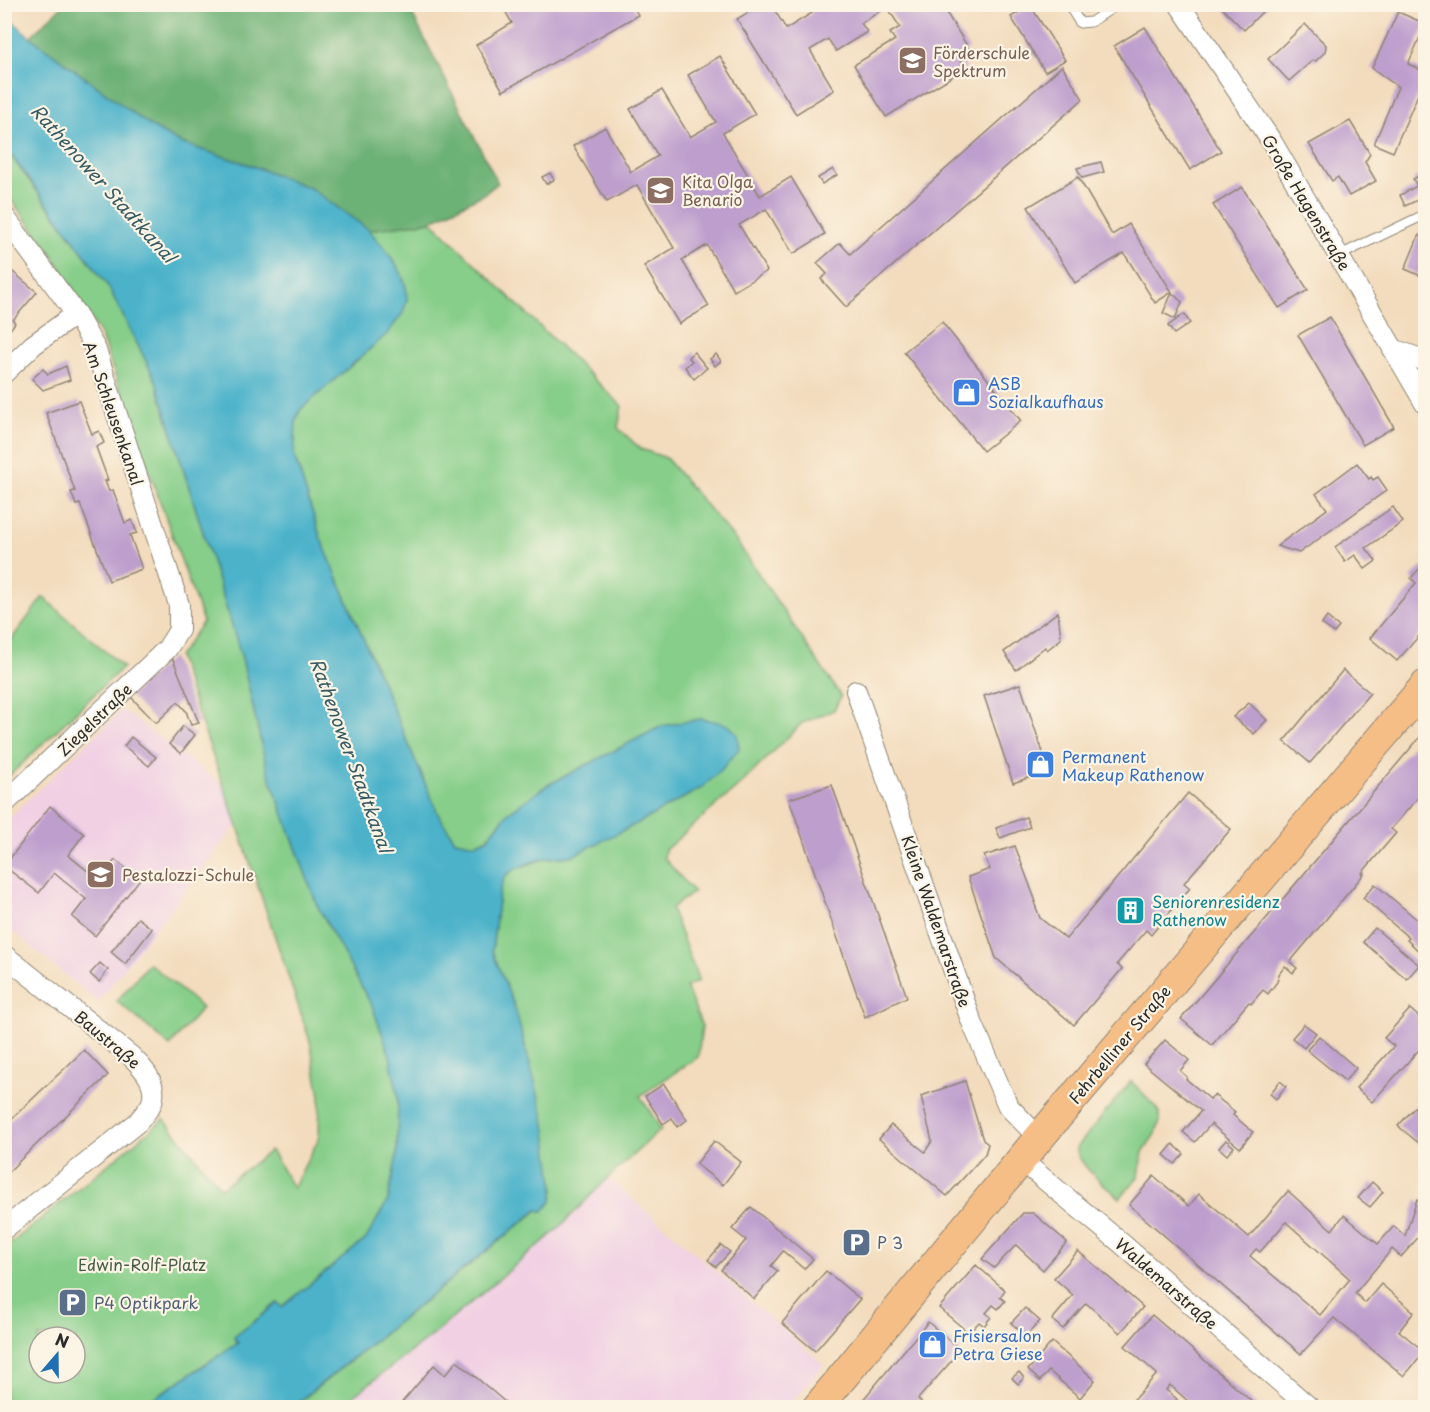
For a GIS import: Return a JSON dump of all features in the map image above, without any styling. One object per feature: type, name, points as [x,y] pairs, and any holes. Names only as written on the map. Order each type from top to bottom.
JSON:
[{"type":"main road","name":"Fehrbelliner Straße","points":[[817,1407],[1030,1149],[1425,685]]},
{"type":"street","name":"Große Hagenstraße","points":[[1179,4],[1272,142],[1425,405]]},
{"type":"street","name":"Am Schleusenkanal","points":[[4,216],[76,314],[96,350],[179,605],[179,630]]},
{"type":"street","points":[[4,373],[33,345],[76,314]]},
{"type":"street","points":[[1393,349],[1425,361]]},
{"type":"street","name":"Ziegelstraße","points":[[4,804],[167,649],[179,630]]},
{"type":"street","name":"Kleine Waldemarstraße","points":[[856,691],[971,1020],[1008,1106],[1030,1149]]},
{"type":"street","name":"Baustraße","points":[[4,955],[131,1056],[148,1073],[153,1089],[152,1103],[138,1122],[4,1229]]},
{"type":"street","name":"Waldemarstraße","points":[[1030,1149],[1120,1242],[1310,1407]]},
{"type":"lane","points":[[1068,4],[1080,23],[1091,22],[1118,4]]},
{"type":"lane","points":[[1338,256],[1425,214]]},
{"type":"shaded area","name":"Pestalozzi-Schule","points":[[122,710],[224,786],[237,824],[98,1002],[5,925],[5,822]]},
{"type":"shaded area","points":[[608,1178],[824,1365],[788,1407],[339,1408],[435,1333],[557,1230]]},
{"type":"green space","points":[[63,5],[419,5],[410,10],[498,183],[484,194],[431,221],[369,230],[310,188],[250,165],[180,143],[152,127],[30,37]]},
{"type":"green space","name":"Edwin-Rolf-Platz","points":[[4,147],[108,286],[156,381],[242,658],[267,769],[317,905],[373,1008],[390,1055],[398,1097],[397,1156],[388,1200],[366,1239],[282,1307],[277,1303],[235,1337],[238,1342],[140,1407],[5,1407],[5,1248],[164,1119],[221,1188],[271,1150],[293,1188],[319,1138],[320,1096],[310,1041],[178,657],[203,622],[101,336],[53,255],[5,192]]},
{"type":"green space","points":[[431,221],[622,406],[618,428],[641,449],[666,458],[737,542],[841,696],[834,710],[802,723],[741,784],[665,850],[664,858],[694,892],[671,908],[699,981],[686,987],[702,1026],[698,1057],[640,1096],[661,1129],[557,1230],[435,1333],[339,1407],[292,1408],[538,1210],[543,1211],[544,1117],[515,1008],[492,951],[499,892],[505,876],[515,869],[547,858],[572,856],[703,787],[701,719],[662,726],[546,786],[508,813],[487,838],[475,844],[455,840],[439,816],[321,539],[294,454],[296,420],[300,410],[382,337],[396,321],[405,304],[404,280],[391,257],[369,230]]},
{"type":"green space","points":[[43,597],[123,667],[5,780],[5,648]]},
{"type":"green space","points":[[149,963],[202,1008],[170,1046],[117,1001]]},
{"type":"green space","points":[[1131,1081],[1160,1112],[1160,1121],[1155,1134],[1143,1152],[1139,1176],[1120,1198],[1081,1161],[1077,1147]]},
{"type":"water","name":"Rathenower Stadtkanal","points":[[5,14],[30,37],[152,127],[180,143],[250,165],[310,188],[369,230],[400,271],[406,287],[407,300],[403,313],[387,334],[300,410],[296,420],[294,455],[321,539],[439,816],[455,840],[475,844],[487,839],[508,813],[546,786],[662,726],[701,719],[728,725],[737,733],[739,749],[703,787],[572,856],[532,862],[505,876],[499,892],[492,951],[515,1008],[544,1117],[554,1189],[552,1201],[543,1211],[537,1210],[292,1407],[140,1407],[238,1343],[234,1337],[278,1303],[282,1307],[366,1239],[388,1200],[397,1156],[398,1097],[390,1056],[373,1008],[317,905],[267,769],[242,658],[156,381],[108,286],[5,147]]},
{"type":"building","points":[[501,4],[632,4],[638,15],[503,91],[476,45],[512,23]]},
{"type":"building","name":"Förderschule Spektrum","points":[[762,4],[771,4],[786,29],[812,13],[807,4],[941,4],[969,49],[958,56],[966,68],[886,117],[854,65],[895,40],[890,33],[900,27],[887,7],[861,23],[867,32],[836,51],[828,39],[810,50],[834,90],[796,114],[737,19]]},
{"type":"building","points":[[1081,4],[1099,4],[1086,12]]},
{"type":"building","points":[[1218,4],[1267,4],[1268,6],[1244,30]]},
{"type":"building","points":[[1030,5],[1065,60],[1045,72],[1011,17]]},
{"type":"building","points":[[1398,12],[1426,24],[1408,64],[1426,72],[1426,76],[1393,152],[1374,144],[1398,87],[1372,68]]},
{"type":"building","points":[[1305,24],[1326,45],[1325,52],[1289,81],[1268,59]]},
{"type":"building","points":[[1145,27],[1221,151],[1190,170],[1114,46]]},
{"type":"building","name":"Kita Olga Benario","points":[[720,56],[755,114],[723,133],[760,196],[791,177],[825,234],[793,254],[766,209],[739,225],[767,271],[734,291],[707,245],[682,260],[709,306],[679,324],[644,266],[674,248],[637,185],[607,202],[573,146],[605,127],[631,172],[658,156],[630,109],[662,90],[690,137],[716,122],[688,75]]},
{"type":"building","points":[[1062,66],[1083,99],[846,307],[821,279],[827,274],[817,263],[840,243],[850,254]]},
{"type":"building","points":[[1350,121],[1370,154],[1365,162],[1376,181],[1349,196],[1338,177],[1332,181],[1309,144]]},
{"type":"building","points":[[1101,162],[1104,172],[1082,178],[1077,168]]},
{"type":"building","points":[[833,169],[837,175],[822,184],[818,178]]},
{"type":"building","points":[[1426,172],[1426,196],[1405,206],[1400,195],[1417,186],[1413,179]]},
{"type":"building","points":[[550,173],[554,180],[546,184],[542,177]]},
{"type":"building","points":[[1078,177],[1112,235],[1129,224],[1172,292],[1155,303],[1124,253],[1075,283],[1028,207]]},
{"type":"building","points":[[1242,187],[1308,290],[1279,308],[1213,205]]},
{"type":"building","points":[[1419,235],[1426,238],[1426,278],[1405,269]]},
{"type":"building","points":[[7,267],[37,292],[13,320],[15,323],[9,331],[4,330],[4,269]]},
{"type":"building","points":[[1172,293],[1182,302],[1175,319],[1163,313]]},
{"type":"building","points":[[1184,314],[1190,323],[1174,334],[1168,326]]},
{"type":"building","points":[[1330,317],[1394,427],[1363,445],[1298,335]]},
{"type":"building","name":"ASB Sozialkaufhaus","points":[[942,322],[1021,421],[983,451],[904,352]]},
{"type":"building","points":[[694,352],[707,368],[694,379],[685,367],[692,361],[688,357]]},
{"type":"building","points":[[716,354],[721,361],[715,366],[710,359]]},
{"type":"building","points":[[66,366],[70,380],[43,390],[32,379],[43,369],[48,374]]},
{"type":"building","points":[[79,401],[92,434],[99,431],[104,443],[96,447],[108,480],[105,481],[109,491],[113,490],[125,523],[132,520],[137,533],[130,535],[142,569],[109,581],[80,504],[76,505],[71,492],[75,491],[46,413]]},
{"type":"building","points":[[1357,463],[1369,479],[1371,477],[1373,480],[1378,477],[1387,490],[1299,553],[1277,546],[1327,509],[1316,494]]},
{"type":"building","points":[[1393,507],[1403,522],[1366,548],[1376,561],[1365,569],[1355,555],[1345,562],[1335,547]]},
{"type":"building","points":[[1421,567],[1426,568],[1426,628],[1397,661],[1370,638],[1416,583],[1411,578]]},
{"type":"building","points":[[1058,612],[1061,639],[1047,650],[1045,647],[1016,670],[1004,652]]},
{"type":"building","points":[[1327,617],[1339,627],[1334,633],[1322,624]]},
{"type":"building","points":[[172,657],[199,723],[191,725],[186,711],[178,702],[156,723],[130,696]]},
{"type":"building","points":[[1343,670],[1370,693],[1310,763],[1284,741]]},
{"type":"building","points":[[1020,684],[1049,771],[1013,783],[984,696]]},
{"type":"building","points":[[1249,703],[1267,720],[1254,734],[1233,717]]},
{"type":"building","points":[[183,726],[195,735],[181,753],[169,744]]},
{"type":"building","points":[[1426,730],[1426,793],[1424,795],[1422,793],[1391,829],[1396,833],[1290,962],[1297,968],[1293,973],[1285,966],[1268,994],[1263,990],[1251,1004],[1249,1002],[1212,1045],[1181,1019]]},
{"type":"building","points":[[131,737],[156,757],[149,766],[124,746]]},
{"type":"building","points":[[832,785],[907,997],[865,1017],[789,799]]},
{"type":"building","name":"Seniorenresidenz Rathenow","points":[[1188,793],[1231,829],[1184,883],[1190,888],[1151,935],[1146,930],[1117,964],[1122,969],[1074,1025],[996,958],[968,877],[990,869],[984,856],[1015,846],[1040,918],[1066,939]]},
{"type":"building","points":[[50,806],[84,834],[68,855],[99,880],[115,860],[140,879],[95,936],[72,917],[86,899],[54,873],[39,893],[4,866]]},
{"type":"building","points":[[1026,817],[1030,827],[1000,838],[996,828]]},
{"type":"building","points":[[1375,884],[1426,927],[1426,952],[1422,954],[1407,940],[1409,938],[1363,898]]},
{"type":"building","points":[[138,918],[152,929],[125,964],[111,952]]},
{"type":"building","points":[[1375,928],[1419,965],[1407,979],[1363,942]]},
{"type":"building","points":[[100,963],[108,970],[99,982],[90,974]]},
{"type":"building","points":[[1410,1009],[1426,1023],[1426,1042],[1372,1102],[1356,1088],[1394,1046],[1384,1038]]},
{"type":"building","points":[[1304,1024],[1316,1033],[1304,1048],[1292,1038]]},
{"type":"building","points":[[1319,1036],[1356,1068],[1345,1081],[1307,1050]]},
{"type":"building","points":[[1165,1040],[1189,1060],[1180,1071],[1187,1077],[1186,1079],[1210,1099],[1214,1095],[1235,1112],[1233,1115],[1253,1132],[1240,1148],[1211,1124],[1195,1142],[1183,1132],[1201,1111],[1144,1064]]},
{"type":"building","points":[[84,1050],[108,1075],[4,1176],[4,1126]]},
{"type":"building","points":[[965,1081],[983,1140],[988,1144],[985,1154],[947,1196],[879,1139],[891,1125],[925,1152],[932,1141],[921,1096]]},
{"type":"building","points":[[1280,1081],[1286,1086],[1276,1099],[1270,1094]]},
{"type":"building","points":[[664,1084],[687,1120],[677,1127],[672,1118],[663,1124],[645,1096]]},
{"type":"building","points":[[1426,1095],[1426,1149],[1398,1126]]},
{"type":"building","points":[[1226,1140],[1234,1147],[1227,1155],[1219,1148]]},
{"type":"building","points":[[714,1141],[741,1162],[723,1185],[696,1164]]},
{"type":"building","points":[[1173,1144],[1184,1154],[1175,1164],[1164,1155]]},
{"type":"building","points":[[1154,1176],[1189,1206],[1199,1194],[1249,1237],[1288,1191],[1332,1230],[1344,1215],[1378,1244],[1394,1226],[1405,1236],[1417,1199],[1426,1206],[1426,1234],[1423,1232],[1401,1257],[1392,1249],[1355,1293],[1365,1303],[1381,1284],[1414,1312],[1399,1331],[1425,1352],[1404,1376],[1334,1318],[1301,1354],[1129,1205]],"holes":[[[1286,1222],[1350,1279],[1320,1315],[1250,1256],[1256,1249],[1260,1252]]]},
{"type":"building","points":[[1372,1182],[1383,1192],[1370,1207],[1358,1198]]},
{"type":"building","points":[[751,1207],[813,1259],[804,1269],[783,1251],[771,1266],[778,1271],[754,1299],[721,1270],[746,1240],[732,1229]]},
{"type":"building","points":[[1023,1213],[1033,1213],[1067,1242],[1043,1270],[1016,1245],[994,1268],[982,1259]]},
{"type":"building","points":[[721,1245],[730,1252],[716,1267],[708,1260]]},
{"type":"building","points":[[1078,1251],[1143,1307],[1120,1333],[1086,1303],[1063,1329],[1052,1320],[1073,1295],[1054,1278]]},
{"type":"building","points":[[976,1265],[1005,1290],[1000,1297],[1005,1301],[998,1309],[993,1305],[986,1313],[991,1317],[984,1326],[979,1322],[969,1333],[939,1308]]},
{"type":"building","points":[[826,1271],[860,1299],[815,1351],[782,1323]]},
{"type":"building","points":[[1025,1308],[1040,1321],[1026,1336],[1011,1323]]},
{"type":"building","points":[[1152,1315],[1259,1408],[1186,1408],[1190,1403],[1170,1385],[1166,1390],[1177,1399],[1170,1408],[1126,1408],[1157,1374],[1125,1346]]},
{"type":"building","points":[[928,1322],[961,1350],[918,1399],[927,1408],[856,1408]]},
{"type":"building","points":[[1052,1342],[1095,1380],[1080,1398],[1049,1371],[1040,1381],[1028,1370]]},
{"type":"building","points":[[457,1361],[512,1408],[397,1408],[434,1365],[445,1375]]},
{"type":"building","points":[[1019,1372],[1024,1378],[1018,1384],[1012,1378]]},
{"type":"place","name":"Förderschule Spektrum","points":[[912,61]]},
{"type":"place","name":"Kita Olga Benario","points":[[661,190]]},
{"type":"place","name":"ASB Sozialkaufhaus","points":[[967,392]]},
{"type":"place","name":"Permanent Makeup Rathenow","points":[[1041,765]]},
{"type":"place","name":"Pestalozzi-Schule","points":[[101,874]]},
{"type":"place","name":"Seniorenresidenz Rathenow","points":[[1131,910]]},
{"type":"place","name":"P 3","points":[[856,1242]]},
{"type":"place","name":"P4 Optikpark","points":[[73,1302]]},
{"type":"place","name":"Frisiersalon Petra Giese","points":[[932,1344]]}]
